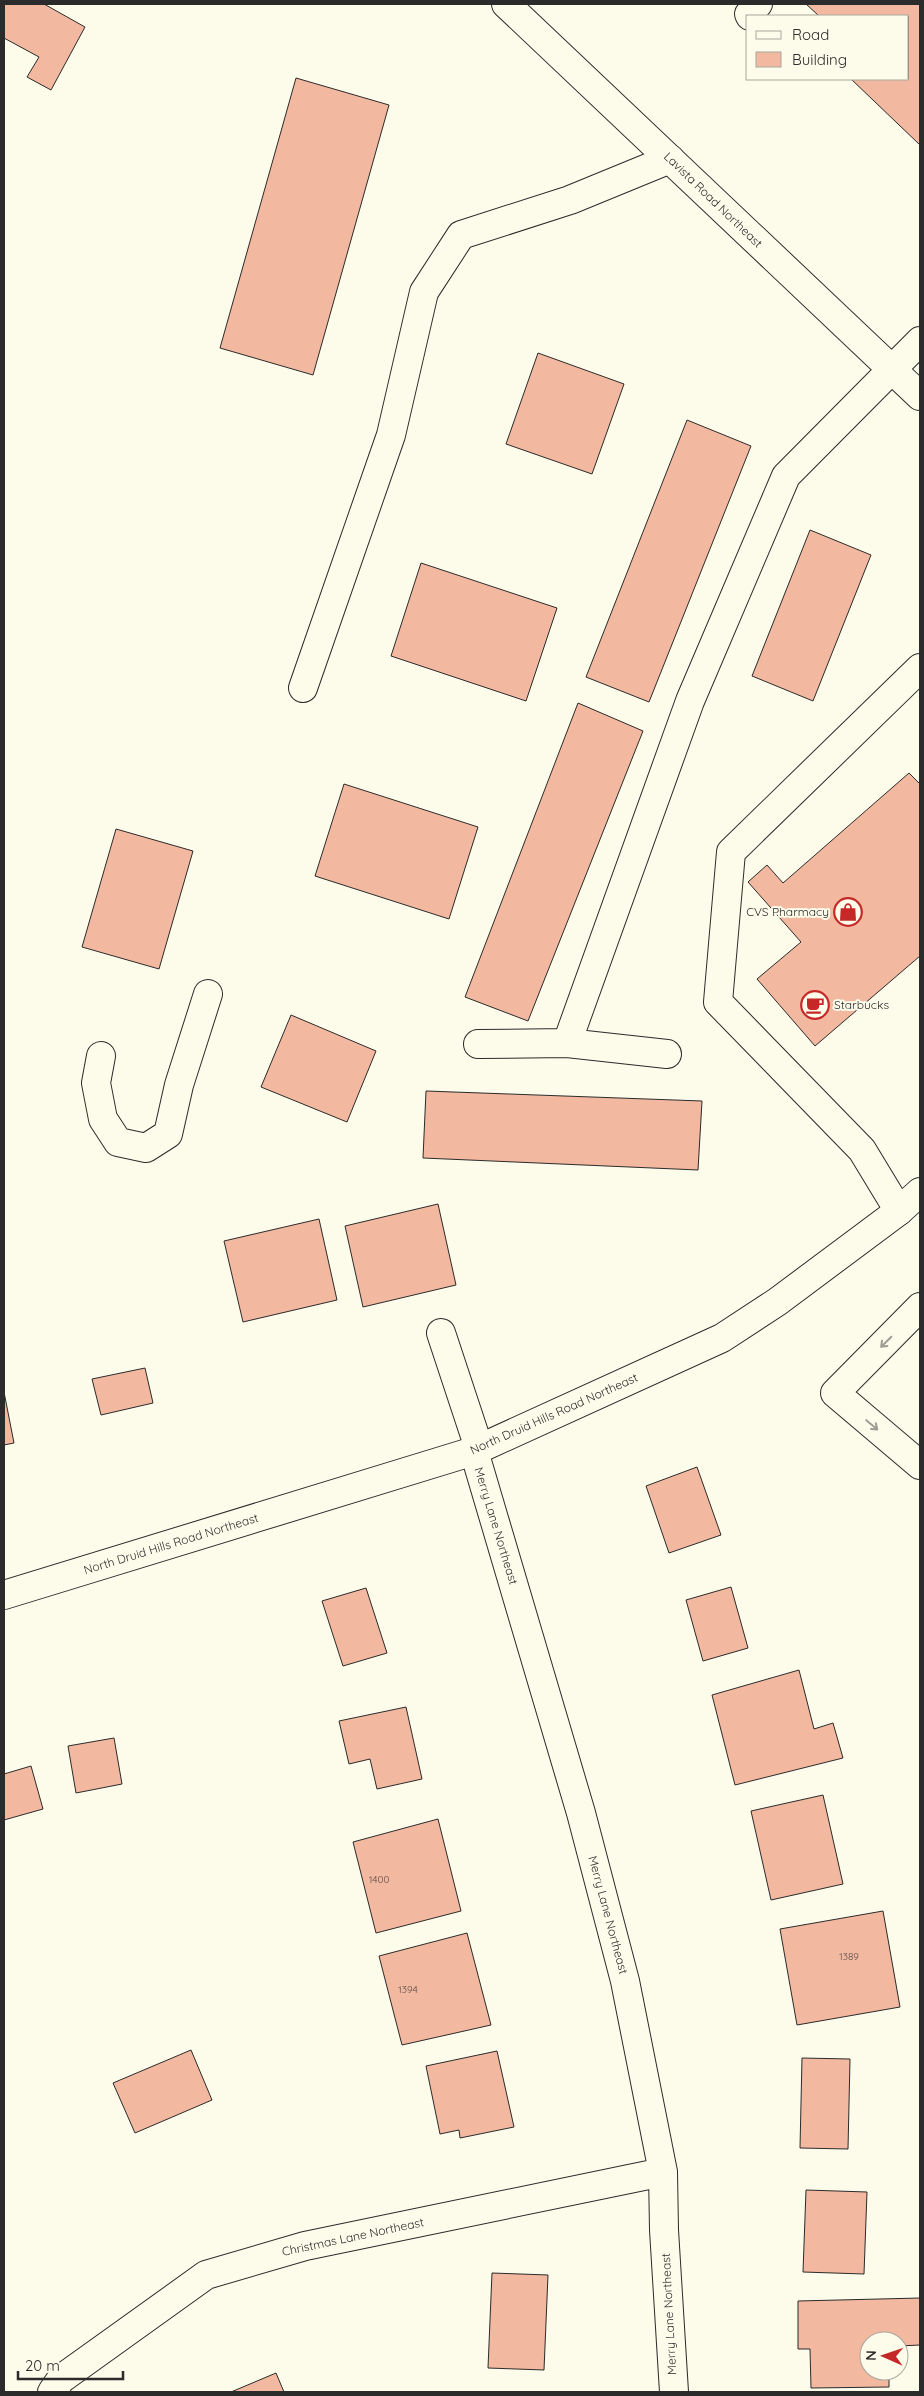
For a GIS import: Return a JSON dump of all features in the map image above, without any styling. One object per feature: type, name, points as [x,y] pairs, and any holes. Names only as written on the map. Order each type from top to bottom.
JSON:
[{"type":"street","name":"Lavista Road Northeast","points":[[506,4],[920,396]]},
{"type":"street","points":[[750,15],[758,4]]},
{"type":"street","points":[[303,688],[391,435],[424,292],[461,235],[570,200],[670,159]]},
{"type":"street","points":[[567,1043],[690,701],[786,476],[920,341]]},
{"type":"street","points":[[899,1211],[862,1150],[718,1002],[730,852],[920,668]]},
{"type":"street","points":[[101,1056],[96,1083],[103,1119],[118,1142],[146,1148],[168,1134],[179,1085],[208,994]]},
{"type":"street","points":[[478,1044],[567,1043],[667,1054]]},
{"type":"street","name":"North Druid Hills Road Northeast","points":[[4,1595],[477,1449],[722,1338],[777,1302],[899,1211],[920,1192]]},
{"type":"street","points":[[920,1307],[835,1393],[920,1465]]},
{"type":"street","name":"Merry Lane Northeast","points":[[441,1333],[477,1449],[581,1813],[625,1981],[663,2172],[664,2230],[674,2392]]},
{"type":"street","name":"Christmas Lane Northeast","points":[[52,2392],[61,2379],[206,2275],[305,2246],[663,2172]]},
{"type":"building","points":[[4,4],[44,4],[85,27],[51,90],[27,77],[39,57],[4,38]]},
{"type":"building","points":[[806,4],[920,4],[920,145],[852,80],[909,80],[909,15],[818,15]]},
{"type":"building","points":[[296,78],[389,105],[313,375],[220,348]]},
{"type":"building","points":[[538,353],[624,384],[592,474],[506,444]]},
{"type":"building","points":[[687,420],[751,446],[649,702],[586,677]]},
{"type":"building","points":[[810,530],[871,555],[813,701],[752,676]]},
{"type":"building","points":[[421,563],[557,608],[526,701],[391,656]]},
{"type":"building","points":[[578,703],[643,731],[528,1021],[465,997]]},
{"type":"building","name":"CVS Pharmacy","points":[[909,773],[920,784],[920,956],[815,1046],[757,979],[801,942],[748,882],[767,865],[783,883]]},
{"type":"building","points":[[344,784],[478,827],[449,919],[315,876]]},
{"type":"building","points":[[116,829],[193,851],[159,969],[82,947]]},
{"type":"building","points":[[291,1015],[376,1051],[347,1122],[261,1087]]},
{"type":"building","points":[[426,1091],[702,1101],[698,1170],[423,1158]]},
{"type":"building","points":[[438,1204],[456,1285],[363,1307],[345,1226]]},
{"type":"building","points":[[319,1219],[337,1300],[243,1322],[224,1241]]},
{"type":"building","points":[[145,1368],[153,1403],[101,1415],[92,1379]]},
{"type":"building","points":[[4,1392],[14,1443],[4,1445]]},
{"type":"building","points":[[697,1467],[721,1535],[669,1553],[646,1486]]},
{"type":"building","points":[[731,1587],[748,1648],[703,1661],[686,1600]]},
{"type":"building","points":[[366,1588],[387,1653],[343,1666],[322,1601]]},
{"type":"building","points":[[799,1670],[814,1729],[833,1723],[843,1758],[735,1785],[712,1695]]},
{"type":"building","points":[[406,1707],[422,1779],[377,1789],[370,1759],[349,1764],[339,1721]]},
{"type":"building","points":[[114,1738],[122,1784],[76,1793],[68,1746]]},
{"type":"building","points":[[31,1766],[43,1809],[4,1820],[4,1774]]},
{"type":"building","points":[[823,1795],[843,1884],[771,1900],[751,1811]]},
{"type":"building","points":[[438,1819],[461,1911],[376,1933],[353,1842]]},
{"type":"building","points":[[883,1911],[900,2007],[797,2025],[780,1929]]},
{"type":"building","points":[[467,1933],[491,2025],[402,2045],[379,1956]]},
{"type":"building","points":[[191,2050],[212,2100],[135,2133],[113,2083]]},
{"type":"building","points":[[497,2051],[514,2127],[460,2138],[459,2130],[440,2134],[426,2066]]},
{"type":"building","points":[[802,2058],[850,2059],[848,2149],[800,2148]]},
{"type":"building","points":[[806,2190],[867,2192],[864,2274],[803,2272]]},
{"type":"building","points":[[492,2273],[548,2275],[544,2370],[488,2368]]},
{"type":"building","points":[[920,2298],[920,2345],[909,2346],[909,2331],[859,2331],[859,2381],[889,2381],[889,2387],[811,2388],[810,2349],[798,2349],[798,2301]]},
{"type":"building","points":[[276,2373],[284,2392],[231,2392]]},
{"type":"place","name":"CVS Pharmacy","points":[[848,912]]},
{"type":"place","name":"Starbucks","points":[[815,1005]]}]
